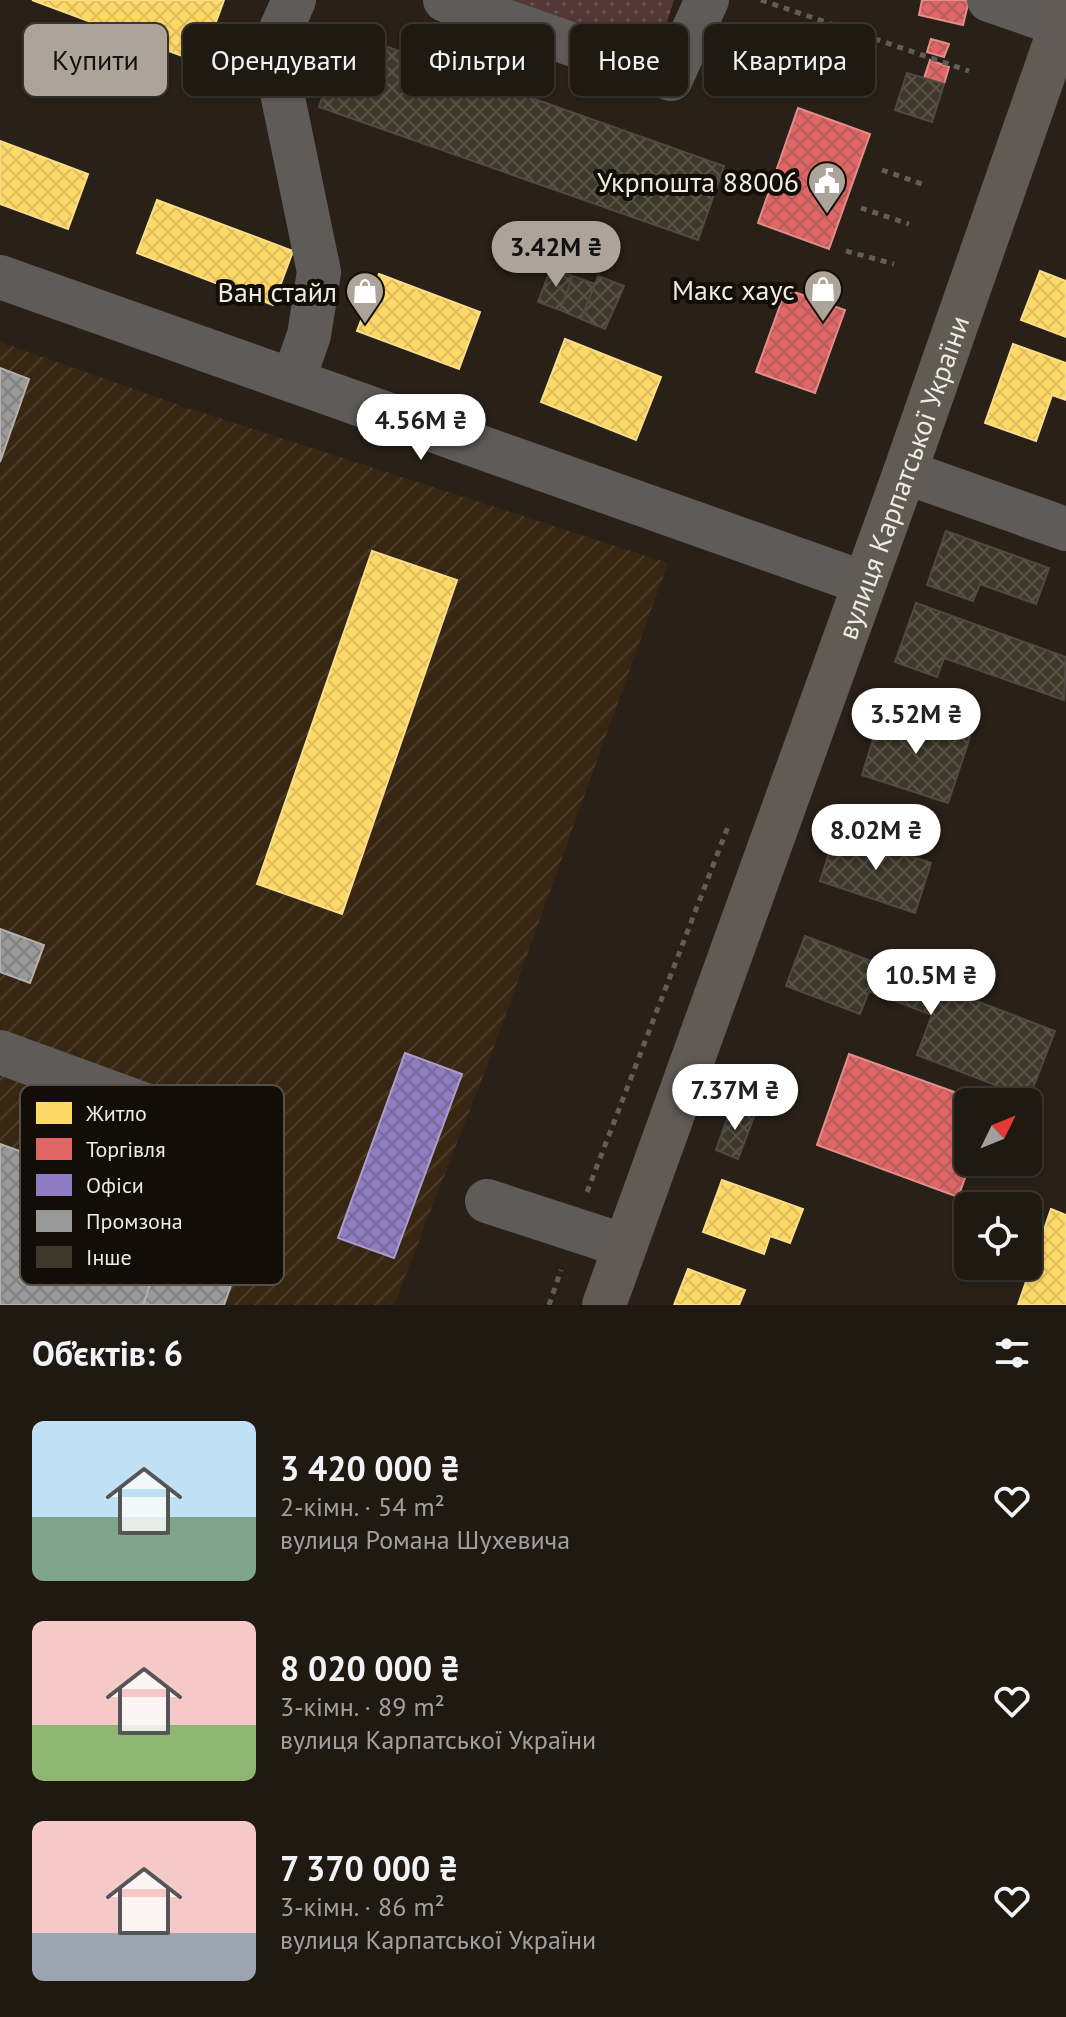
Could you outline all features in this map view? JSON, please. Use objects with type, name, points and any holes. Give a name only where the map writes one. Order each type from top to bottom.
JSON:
[{"type":"main road","name":"вулиця Карпатської України","points":[[604,1305],[905,472],[1063,18]]},
{"type":"street","points":[[293,381],[309,335],[319,272],[281,88],[281,29],[294,0]]},
{"type":"street","points":[[445,0],[671,79],[707,0]]},
{"type":"street","points":[[989,0],[1063,18]]},
{"type":"street","points":[[0,277],[864,583]]},
{"type":"street","points":[[905,472],[1066,529]]},
{"type":"street","points":[[0,1052],[90,1085]]},
{"type":"street","points":[[487,1201],[625,1246]]},
{"type":"path","points":[[761,0],[969,71]]},
{"type":"path","points":[[882,170],[925,185]]},
{"type":"path","points":[[861,208],[909,224]]},
{"type":"path","points":[[846,251],[894,264]]},
{"type":"path","points":[[596,1165],[729,823]]},
{"type":"shaded area","points":[[492,0],[674,0],[666,24],[570,24],[570,27]]},
{"type":"shaded area","points":[[0,342],[185,407],[668,563],[490,1058],[394,1305],[0,1305]]},
{"type":"building: Житло","points":[[32,0],[224,0],[215,24],[183,24],[183,56],[167,50],[167,24],[96,24]]},
{"type":"building: Житло","points":[[0,141],[88,174],[68,229],[0,204]]},
{"type":"building: Житло","points":[[157,200],[293,251],[273,305],[137,253]]},
{"type":"building: Житло","points":[[1040,271],[1066,281],[1066,337],[1021,320]]},
{"type":"building: Житло","points":[[379,274],[480,312],[459,369],[357,331]]},
{"type":"building: Житло","points":[[565,339],[661,377],[636,440],[541,402]]},
{"type":"building: Житло","points":[[1013,344],[1066,363],[1066,400],[1052,395],[1036,441],[985,423]]},
{"type":"building: Житло","points":[[372,551],[457,580],[342,914],[257,884]]},
{"type":"building: Житло","points":[[722,1180],[803,1209],[790,1243],[770,1236],[764,1254],[703,1232]]},
{"type":"building: Житло","points":[[1051,1209],[1066,1215],[1066,1305],[1018,1305],[1027,1280],[1042,1280],[1042,1235]]},
{"type":"building: Житло","points":[[688,1269],[745,1290],[739,1305],[674,1305]]},
{"type":"building: Торгівля","points":[[922,0],[969,0],[963,25],[919,15]]},
{"type":"building: Торгівля","points":[[931,39],[949,44],[944,57],[927,52]]},
{"type":"building: Торгівля","points":[[930,60],[949,67],[944,84],[924,78]]},
{"type":"building: Торгівля","points":[[798,108],[870,134],[829,249],[758,223]]},
{"type":"building: Торгівля","points":[[786,289],[845,310],[815,393],[756,372]]},
{"type":"building: Торгівля","points":[[849,1054],[954,1092],[954,1176],[966,1176],[960,1192],[954,1192],[954,1196],[817,1145]]},
{"type":"building: Офіси","points":[[405,1053],[462,1074],[394,1258],[338,1238]]},
{"type":"building: Промзона","points":[[0,368],[29,379],[0,462]]},
{"type":"building: Промзона","points":[[0,929],[44,945],[30,983],[0,972]]},
{"type":"building: Промзона","points":[[0,1144],[20,1151],[20,1285],[150,1285],[143,1305],[0,1305]]},
{"type":"building: Промзона","points":[[150,1285],[231,1285],[224,1305],[143,1305]]},
{"type":"building: Інше","points":[[385,46],[401,52],[401,96],[526,96],[724,166],[698,240],[319,107],[323,96],[385,96]]},
{"type":"building: Інше","points":[[907,73],[944,84],[932,122],[895,110]]},
{"type":"building: Інше","points":[[551,268],[573,276],[560,310],[538,302]]},
{"type":"building: Інше","points":[[573,276],[595,284],[581,319],[560,310]]},
{"type":"building: Інше","points":[[598,276],[624,286],[605,329],[581,319]]},
{"type":"building: Інше","points":[[946,531],[1049,568],[1036,604],[980,584],[973,601],[927,585]]},
{"type":"building: Інше","points":[[916,603],[1066,657],[1064,700],[944,658],[937,677],[895,662]]},
{"type":"building: Інше","points":[[883,708],[970,737],[948,803],[862,775]]},
{"type":"building: Інше","points":[[836,832],[931,863],[915,913],[820,881]]},
{"type":"building: Інше","points":[[805,936],[1055,1031],[1033,1088],[1003,1088],[917,1055],[932,1015],[869,991],[860,1014],[786,986]]},
{"type":"building: Інше","points":[[732,1105],[755,1114],[738,1159],[716,1150]]},
{"type":"place","name":"Укрпошта 88006","points":[[827,215]]},
{"type":"place","name":"Макс хаус","points":[[823,323]]},
{"type":"place","name":"Ван стайл","points":[[365,325]]}]
